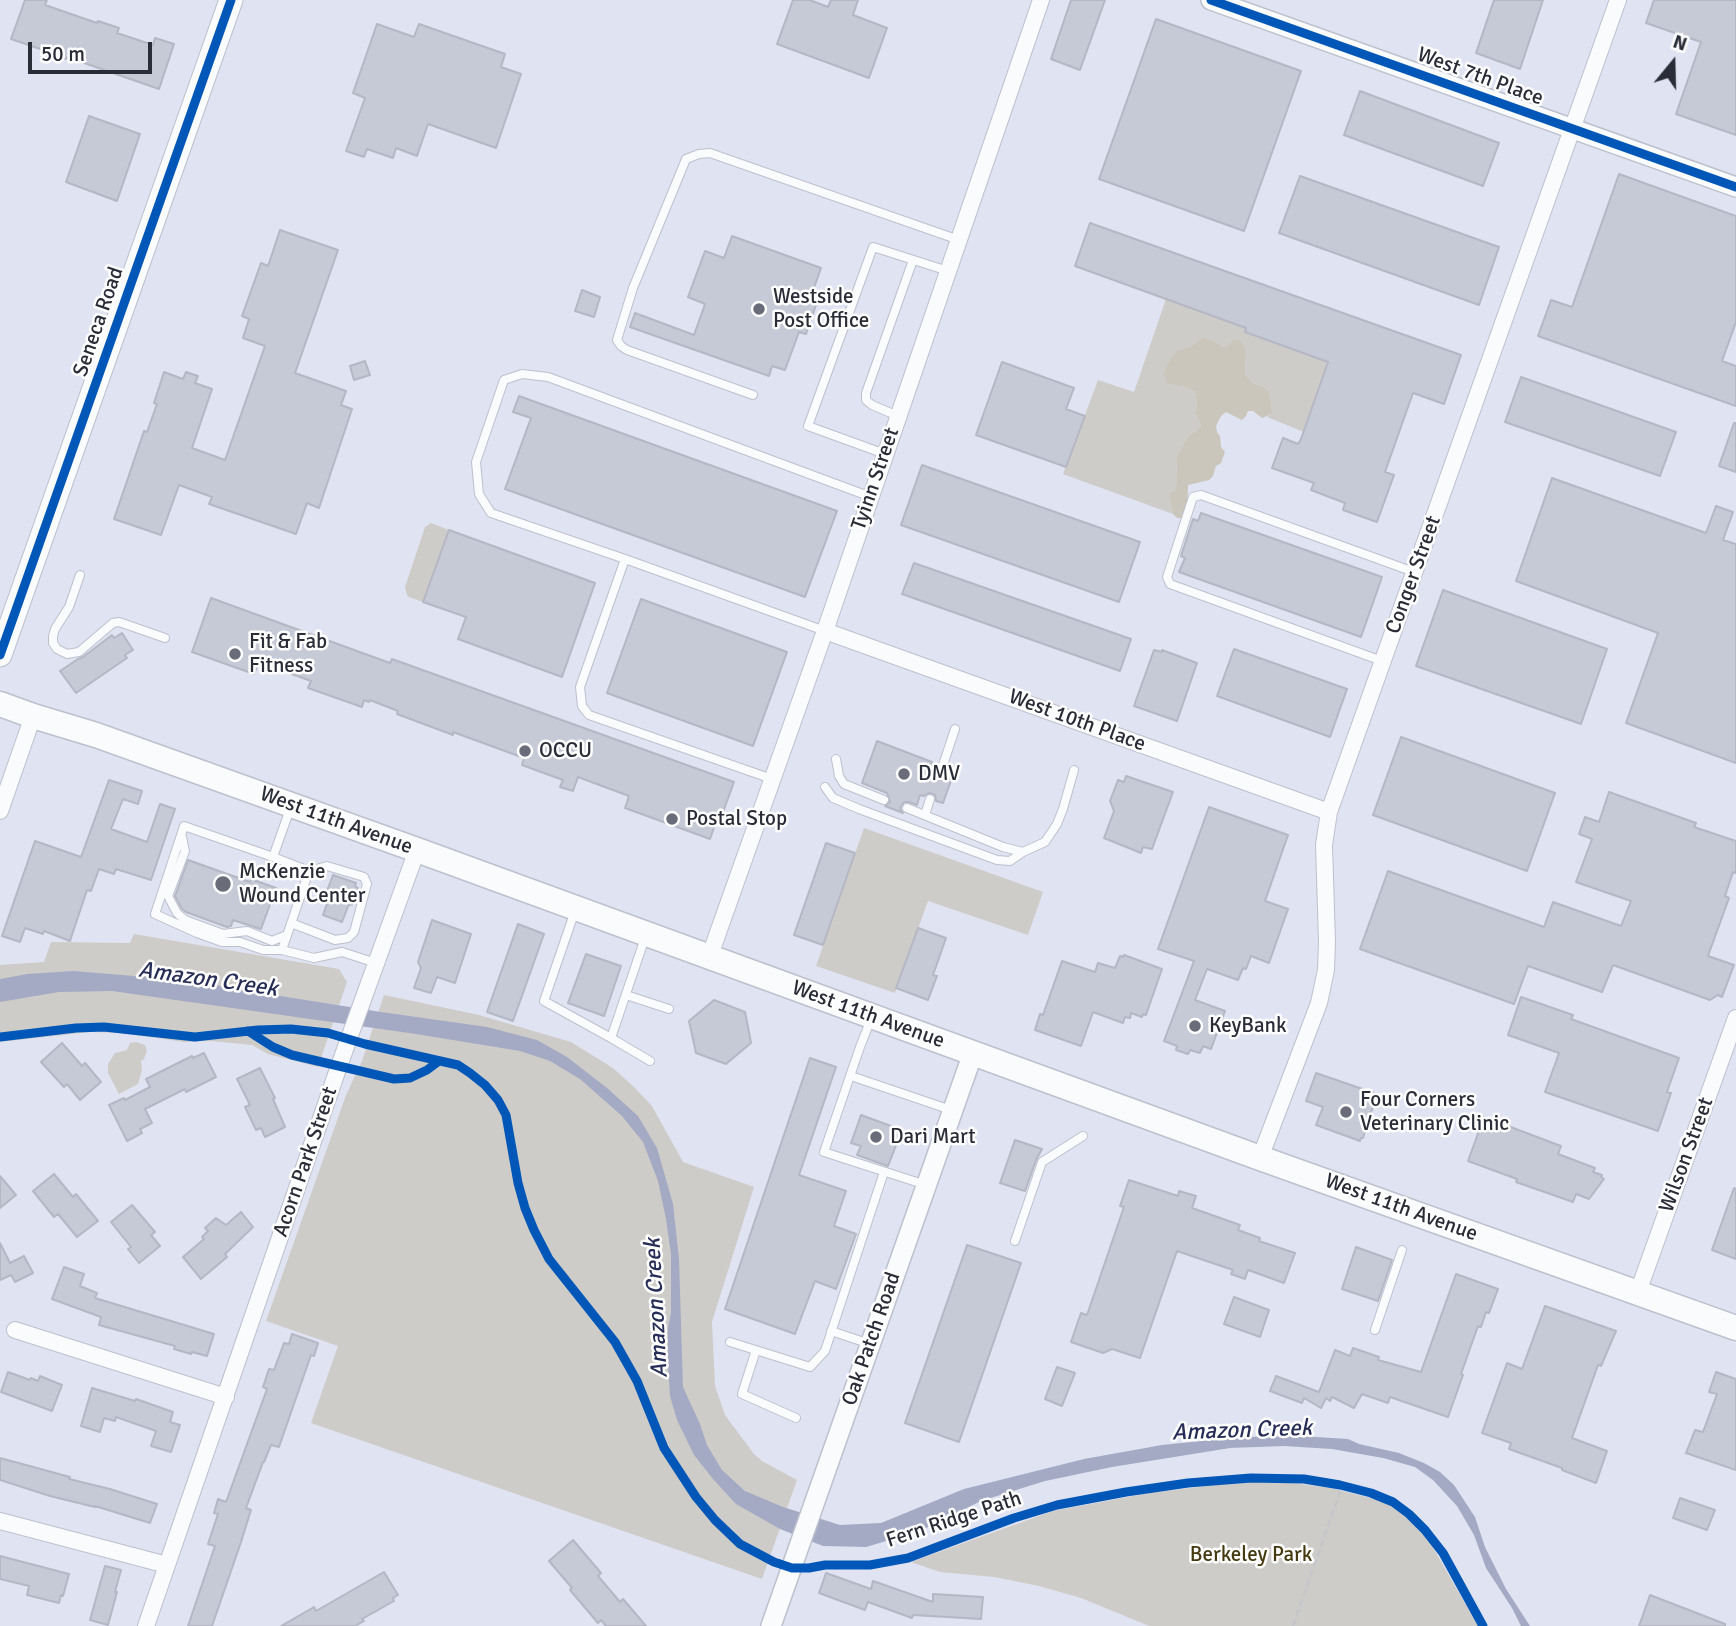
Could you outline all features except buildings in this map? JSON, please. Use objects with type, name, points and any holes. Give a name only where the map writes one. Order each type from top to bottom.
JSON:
[{"type":"main road","name":"Seneca Road","points":[[0,655],[231,0]]},
{"type":"main road","name":"West 11th Avenue","points":[[0,704],[96,735],[417,850],[1260,1158],[1736,1328]]},
{"type":"street","name":"Tyinn Street","points":[[709,958],[825,631],[1041,0]]},
{"type":"street","name":"West 7th Place","points":[[1211,0],[1736,187]]},
{"type":"street","name":"Conger Street","points":[[1260,1158],[1319,1003],[1326,970],[1324,845],[1329,812],[1618,0]]},
{"type":"street","name":"West 10th Place","points":[[825,631],[1329,812]]},
{"type":"street","points":[[0,811],[33,716]]},
{"type":"street","name":"Acorn Park Street","points":[[146,1626],[341,1060],[417,850]]},
{"type":"street","name":"Wilson Street","points":[[1638,1293],[1736,1018]]},
{"type":"street","name":"Oak Patch Road","points":[[771,1626],[973,1053]]},
{"type":"street","points":[[15,1330],[226,1397]]},
{"type":"street","points":[[0,1521],[167,1565]]},
{"type":"lane","points":[[753,395],[627,350],[617,340],[633,288],[686,159],[710,153],[959,240]]},
{"type":"lane","points":[[885,454],[808,426],[873,247],[948,271]]},
{"type":"lane","points":[[898,416],[872,405],[866,400],[866,393],[913,260]]},
{"type":"lane","points":[[825,631],[491,513],[479,494],[476,461],[504,380],[522,374],[548,377],[871,497]]},
{"type":"lane","points":[[1383,661],[1170,584],[1167,577],[1193,497],[1201,495],[1414,572]]},
{"type":"lane","points":[[625,559],[580,687],[582,706],[589,715],[772,779]]},
{"type":"lane","points":[[80,575],[69,607],[55,629],[53,643],[57,649],[67,654],[79,652],[113,623],[119,622],[166,638]]},
{"type":"lane","points":[[940,774],[956,729]]},
{"type":"lane","points":[[836,759],[839,776],[844,784],[884,800]]},
{"type":"lane","points":[[825,787],[833,798],[859,809],[997,860],[1010,861],[1045,842],[1063,810],[1074,771]]},
{"type":"lane","points":[[925,815],[930,799]]},
{"type":"lane","points":[[272,857],[291,805]]},
{"type":"lane","points":[[906,808],[1003,847],[1023,852]]},
{"type":"lane","points":[[183,830],[309,871],[327,866],[364,877],[367,884],[354,932],[348,938],[335,940],[291,923]]},
{"type":"lane","points":[[183,830],[185,851],[168,896],[177,913],[185,920],[223,934],[247,931],[272,941],[287,935]]},
{"type":"lane","points":[[183,830],[155,914],[222,942],[240,942],[263,950],[282,950],[313,958],[342,951],[376,963]]},
{"type":"lane","points":[[282,950],[309,871]]},
{"type":"lane","points":[[576,908],[544,1001],[650,1061]]},
{"type":"lane","points":[[611,1038],[646,934]]},
{"type":"lane","points":[[626,995],[669,1009]]},
{"type":"lane","points":[[872,1016],[824,1152],[926,1185]]},
{"type":"lane","points":[[851,1076],[952,1110]]},
{"type":"lane","points":[[1015,1241],[1042,1162],[1083,1136]]},
{"type":"lane","points":[[730,1342],[810,1367],[825,1351],[884,1172]]},
{"type":"lane","points":[[1375,1330],[1402,1250]]},
{"type":"lane","points":[[831,1331],[870,1345]]},
{"type":"lane","points":[[756,1350],[742,1394],[796,1418]]},
{"type":"path","points":[[1293,1626],[1344,1486]]},
{"type":"green space","points":[[1166,299],[1246,328],[1245,333],[1328,362],[1304,432],[1267,417],[1272,414],[1264,387],[1253,383],[1245,374],[1246,351],[1222,348],[1203,337],[1189,347],[1178,350],[1168,384],[1195,392],[1195,413],[1201,425],[1188,436],[1177,456],[1176,492],[1169,498],[1173,514],[1063,474],[1098,380],[1134,392]]},
{"type":"green space","points":[[431,523],[449,530],[423,602],[409,597],[405,587],[425,527]]},
{"type":"green space","points":[[864,828],[1043,892],[1028,935],[928,901],[895,993],[816,966]]},
{"type":"green space","points":[[134,934],[339,969],[347,982],[318,1067],[268,1054],[252,1045],[211,1041],[184,1042],[122,1033],[90,1032],[0,1042],[0,965],[44,962],[51,942],[130,943]]},
{"type":"green space","points":[[384,995],[479,1015],[571,1042],[613,1068],[652,1106],[683,1162],[754,1187],[712,1322],[715,1386],[725,1415],[754,1454],[797,1480],[762,1579],[311,1423],[338,1346],[266,1321]]},
{"type":"green space","points":[[130,1043],[145,1045],[147,1051],[141,1061],[142,1070],[138,1084],[119,1094],[108,1073],[108,1064],[115,1053],[127,1050]]},
{"type":"green space","name":"Berkeley Park","points":[[1249,1481],[1330,1488],[1383,1501],[1400,1511],[1428,1539],[1478,1626],[1149,1626],[1081,1598],[1039,1586],[994,1577],[940,1572],[911,1562],[1053,1511],[1149,1493]]},
{"type":"shaded area","points":[[1203,337],[1222,347],[1228,347],[1234,339],[1244,345],[1245,374],[1253,383],[1268,391],[1272,414],[1262,418],[1253,411],[1248,411],[1242,420],[1226,412],[1221,416],[1216,426],[1221,447],[1225,452],[1221,463],[1216,466],[1209,480],[1188,485],[1187,514],[1177,518],[1173,514],[1169,498],[1170,493],[1176,491],[1177,456],[1188,436],[1201,425],[1195,413],[1195,392],[1168,384],[1164,374],[1178,350],[1189,347]]},
{"type":"water","points":[[73,971],[196,981],[487,1027],[537,1040],[567,1057],[638,1116],[657,1148],[673,1204],[679,1259],[683,1387],[707,1445],[722,1470],[745,1491],[783,1507],[840,1525],[881,1523],[964,1489],[1084,1459],[1162,1445],[1241,1437],[1300,1436],[1348,1439],[1424,1463],[1440,1472],[1454,1485],[1475,1517],[1485,1547],[1506,1589],[1530,1626],[1521,1626],[1486,1568],[1474,1535],[1457,1506],[1433,1480],[1415,1467],[1332,1449],[1284,1446],[1230,1448],[1045,1481],[981,1501],[920,1531],[866,1547],[823,1546],[780,1529],[736,1504],[694,1455],[677,1420],[670,1396],[668,1366],[671,1254],[658,1181],[643,1142],[622,1116],[580,1079],[550,1061],[520,1051],[112,991],[59,992],[0,1002],[0,979]]},
{"type":"cycle path","points":[[0,655],[231,0]]},
{"type":"cycle path","points":[[1211,0],[1736,187]]},
{"type":"cycle path","name":"Fern Ridge Path","points":[[0,1037],[104,1027],[195,1037],[291,1029],[328,1033],[458,1065],[470,1073],[498,1100],[506,1115],[525,1208],[549,1259],[615,1342],[637,1381],[664,1448],[696,1497],[715,1520],[740,1544],[774,1562],[792,1568],[870,1565],[908,1558],[1014,1518],[1057,1505],[1188,1483],[1251,1478],[1304,1479],[1371,1493],[1393,1502],[1409,1514],[1443,1553],[1483,1626]]},
{"type":"cycle path","points":[[248,1031],[292,1055],[394,1079],[410,1078],[439,1061]]},
{"type":"place","name":"Westside Post Office","points":[[759,309]]},
{"type":"place","name":"Fit & Fab Fitness","points":[[235,654]]},
{"type":"place","name":"OCCU","points":[[525,751]]},
{"type":"place","name":"DMV","points":[[904,774]]},
{"type":"place","name":"Postal Stop","points":[[672,819]]},
{"type":"place","name":"McKenzie Wound Center","points":[[223,884]]},
{"type":"place","name":"KeyBank","points":[[1195,1026]]},
{"type":"place","name":"Four Corners Veterinary Clinic","points":[[1346,1112]]},
{"type":"place","name":"Dari Mart","points":[[876,1137]]},
{"type":"water label","name":"Amazon Creek","points":[[208,980]]},
{"type":"water label","name":"Amazon Creek","points":[[657,1308]]},
{"type":"water label","name":"Amazon Creek","points":[[1242,1431]]}]
